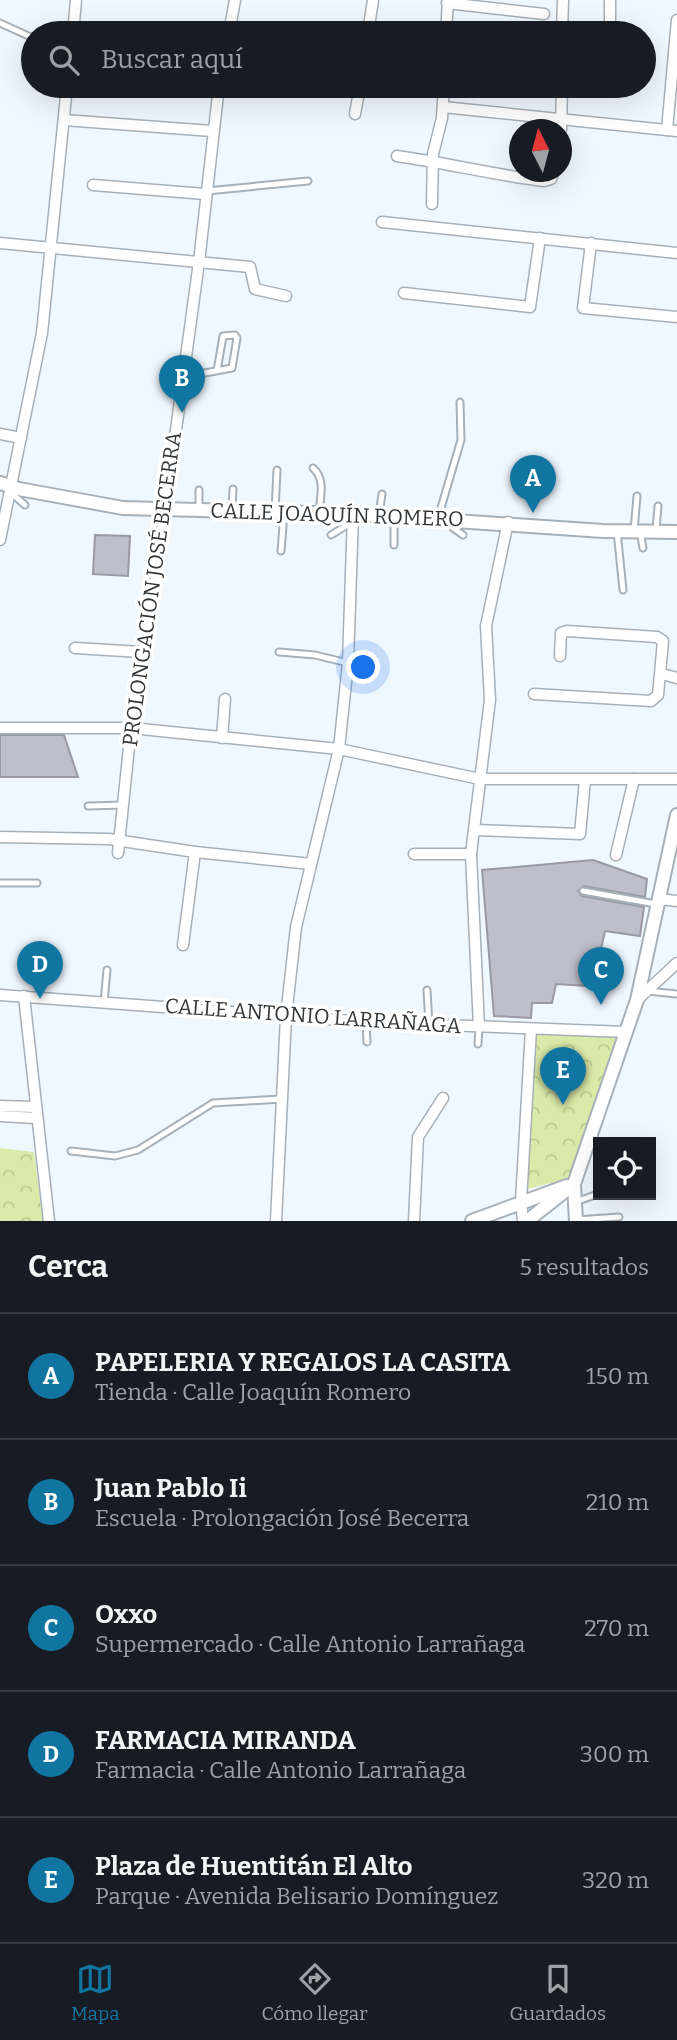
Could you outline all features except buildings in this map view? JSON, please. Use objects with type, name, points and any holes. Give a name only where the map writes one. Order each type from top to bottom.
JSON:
[{"type":"street","points":[[74,21],[76,0]]},
{"type":"street","points":[[231,21],[235,0]]},
{"type":"street","points":[[370,21],[373,0]]},
{"type":"street","points":[[562,21],[563,0]]},
{"type":"street","points":[[610,0],[610,21]]},
{"type":"street","points":[[447,21],[448,2],[544,14]]},
{"type":"street","points":[[572,126],[672,131],[677,20]]},
{"type":"street","points":[[0,540],[7,488],[21,438],[42,333],[66,98]]},
{"type":"street","name":"PROLONGACIÓN JOSÉ BECERRA","points":[[119,848],[141,652],[199,262],[217,98]]},
{"type":"street","points":[[355,114],[358,98]]},
{"type":"street","points":[[432,204],[433,161],[443,98]]},
{"type":"street","points":[[561,119],[562,98]]},
{"type":"street","points":[[443,107],[522,119]]},
{"type":"street","points":[[64,120],[212,131]]},
{"type":"street","points":[[397,156],[433,161],[482,174],[509,174]]},
{"type":"street","points":[[93,185],[206,192]]},
{"type":"street","points":[[382,222],[677,253]]},
{"type":"street","points":[[404,293],[530,307],[540,238]]},
{"type":"street","points":[[0,243],[250,267],[255,289],[286,296]]},
{"type":"street","points":[[591,243],[583,308],[677,317]]},
{"type":"street","points":[[0,435],[21,438]]},
{"type":"street","name":"CALLE JOAQUÍN ROMERO","points":[[7,488],[123,508],[318,513],[354,517],[394,516],[617,531],[677,532]]},
{"type":"street","points":[[276,1221],[286,1017],[296,927],[339,749],[348,663],[354,517]]},
{"type":"street","points":[[479,1027],[471,854],[490,700],[486,626],[508,522]]},
{"type":"street","points":[[534,694],[650,701],[658,695],[665,649],[663,641],[657,637],[567,631],[561,633],[560,656]]},
{"type":"street","points":[[75,648],[141,652]]},
{"type":"street","points":[[662,674],[677,678]]},
{"type":"street","points":[[222,738],[225,699]]},
{"type":"street","points":[[0,728],[131,728],[339,749],[480,779],[677,779]]},
{"type":"street","points":[[617,855],[634,779]]},
{"type":"street","points":[[475,830],[580,834],[585,780]]},
{"type":"street","points":[[576,1221],[574,1184],[637,1000],[677,815]]},
{"type":"street","points":[[0,837],[109,839],[119,848],[195,852],[312,864]]},
{"type":"street","points":[[183,945],[195,852]]},
{"type":"street","points":[[414,854],[471,854]]},
{"type":"street","points":[[658,901],[677,901]]},
{"type":"street","points":[[637,1000],[677,962]]},
{"type":"street","name":"CALLE ANTONIO LARRAÑAGA","points":[[0,995],[366,1022],[627,1032]]},
{"type":"street","points":[[24,996],[49,1221]]},
{"type":"street","points":[[531,1029],[520,1201],[525,1221],[574,1184]]},
{"type":"street","points":[[414,1221],[418,1137],[443,1098]]},
{"type":"street","points":[[0,1106],[36,1112]]},
{"type":"street","points":[[0,1116],[36,1112]]},
{"type":"street","points":[[472,1221],[520,1201],[574,1184]]},
{"type":"lane","points":[[0,23],[21,33]]},
{"type":"lane","points":[[206,192],[309,181]]},
{"type":"lane","points":[[182,377],[217,371],[234,366],[237,338],[234,335],[223,336],[217,371]]},
{"type":"lane","points":[[460,402],[461,440],[445,519],[463,535]]},
{"type":"lane","points":[[313,468],[319,473],[321,482],[318,513]]},
{"type":"lane","points":[[277,470],[281,551]]},
{"type":"lane","points":[[7,488],[25,505]]},
{"type":"lane","points":[[232,511],[233,489]]},
{"type":"lane","points":[[199,490],[199,510]]},
{"type":"lane","points":[[379,516],[382,494]]},
{"type":"lane","points":[[637,496],[637,531],[643,548]]},
{"type":"lane","points":[[656,532],[658,506]]},
{"type":"lane","points":[[394,516],[394,545]]},
{"type":"lane","points":[[331,535],[354,517]]},
{"type":"lane","points":[[617,531],[623,590]]},
{"type":"lane","points":[[279,652],[315,654],[348,663]]},
{"type":"lane","points":[[88,806],[123,806]]},
{"type":"lane","points":[[0,883],[37,883]]},
{"type":"lane","points":[[583,891],[658,901]]},
{"type":"lane","points":[[104,1002],[107,970]]},
{"type":"lane","points":[[426,990],[429,1025]]},
{"type":"lane","points":[[647,990],[677,994]]},
{"type":"lane","points":[[366,1022],[367,1042]]},
{"type":"lane","points":[[478,1044],[479,1027]]},
{"type":"lane","points":[[71,1151],[115,1156],[138,1150],[213,1103],[282,1099]]},
{"type":"lane","points":[[575,1202],[593,1196]]},
{"type":"lane","points":[[576,1221],[620,1217]]},
{"type":"green space","points":[[536,1033],[617,1034],[574,1177],[524,1190]]},
{"type":"green space","points":[[0,1148],[34,1152],[43,1221],[0,1221]]},
{"type":"place","name":"Juan Pablo Ii","points":[[182,413]]},
{"type":"place","name":"PAPELERIA Y REGALOS LA CASITA","points":[[533,513]]},
{"type":"place","name":"FARMACIA MIRANDA","points":[[40,999]]},
{"type":"place","name":"Oxxo","points":[[601,1005]]},
{"type":"place","name":"Plaza de Huentitán El Alto","points":[[563,1105]]}]
